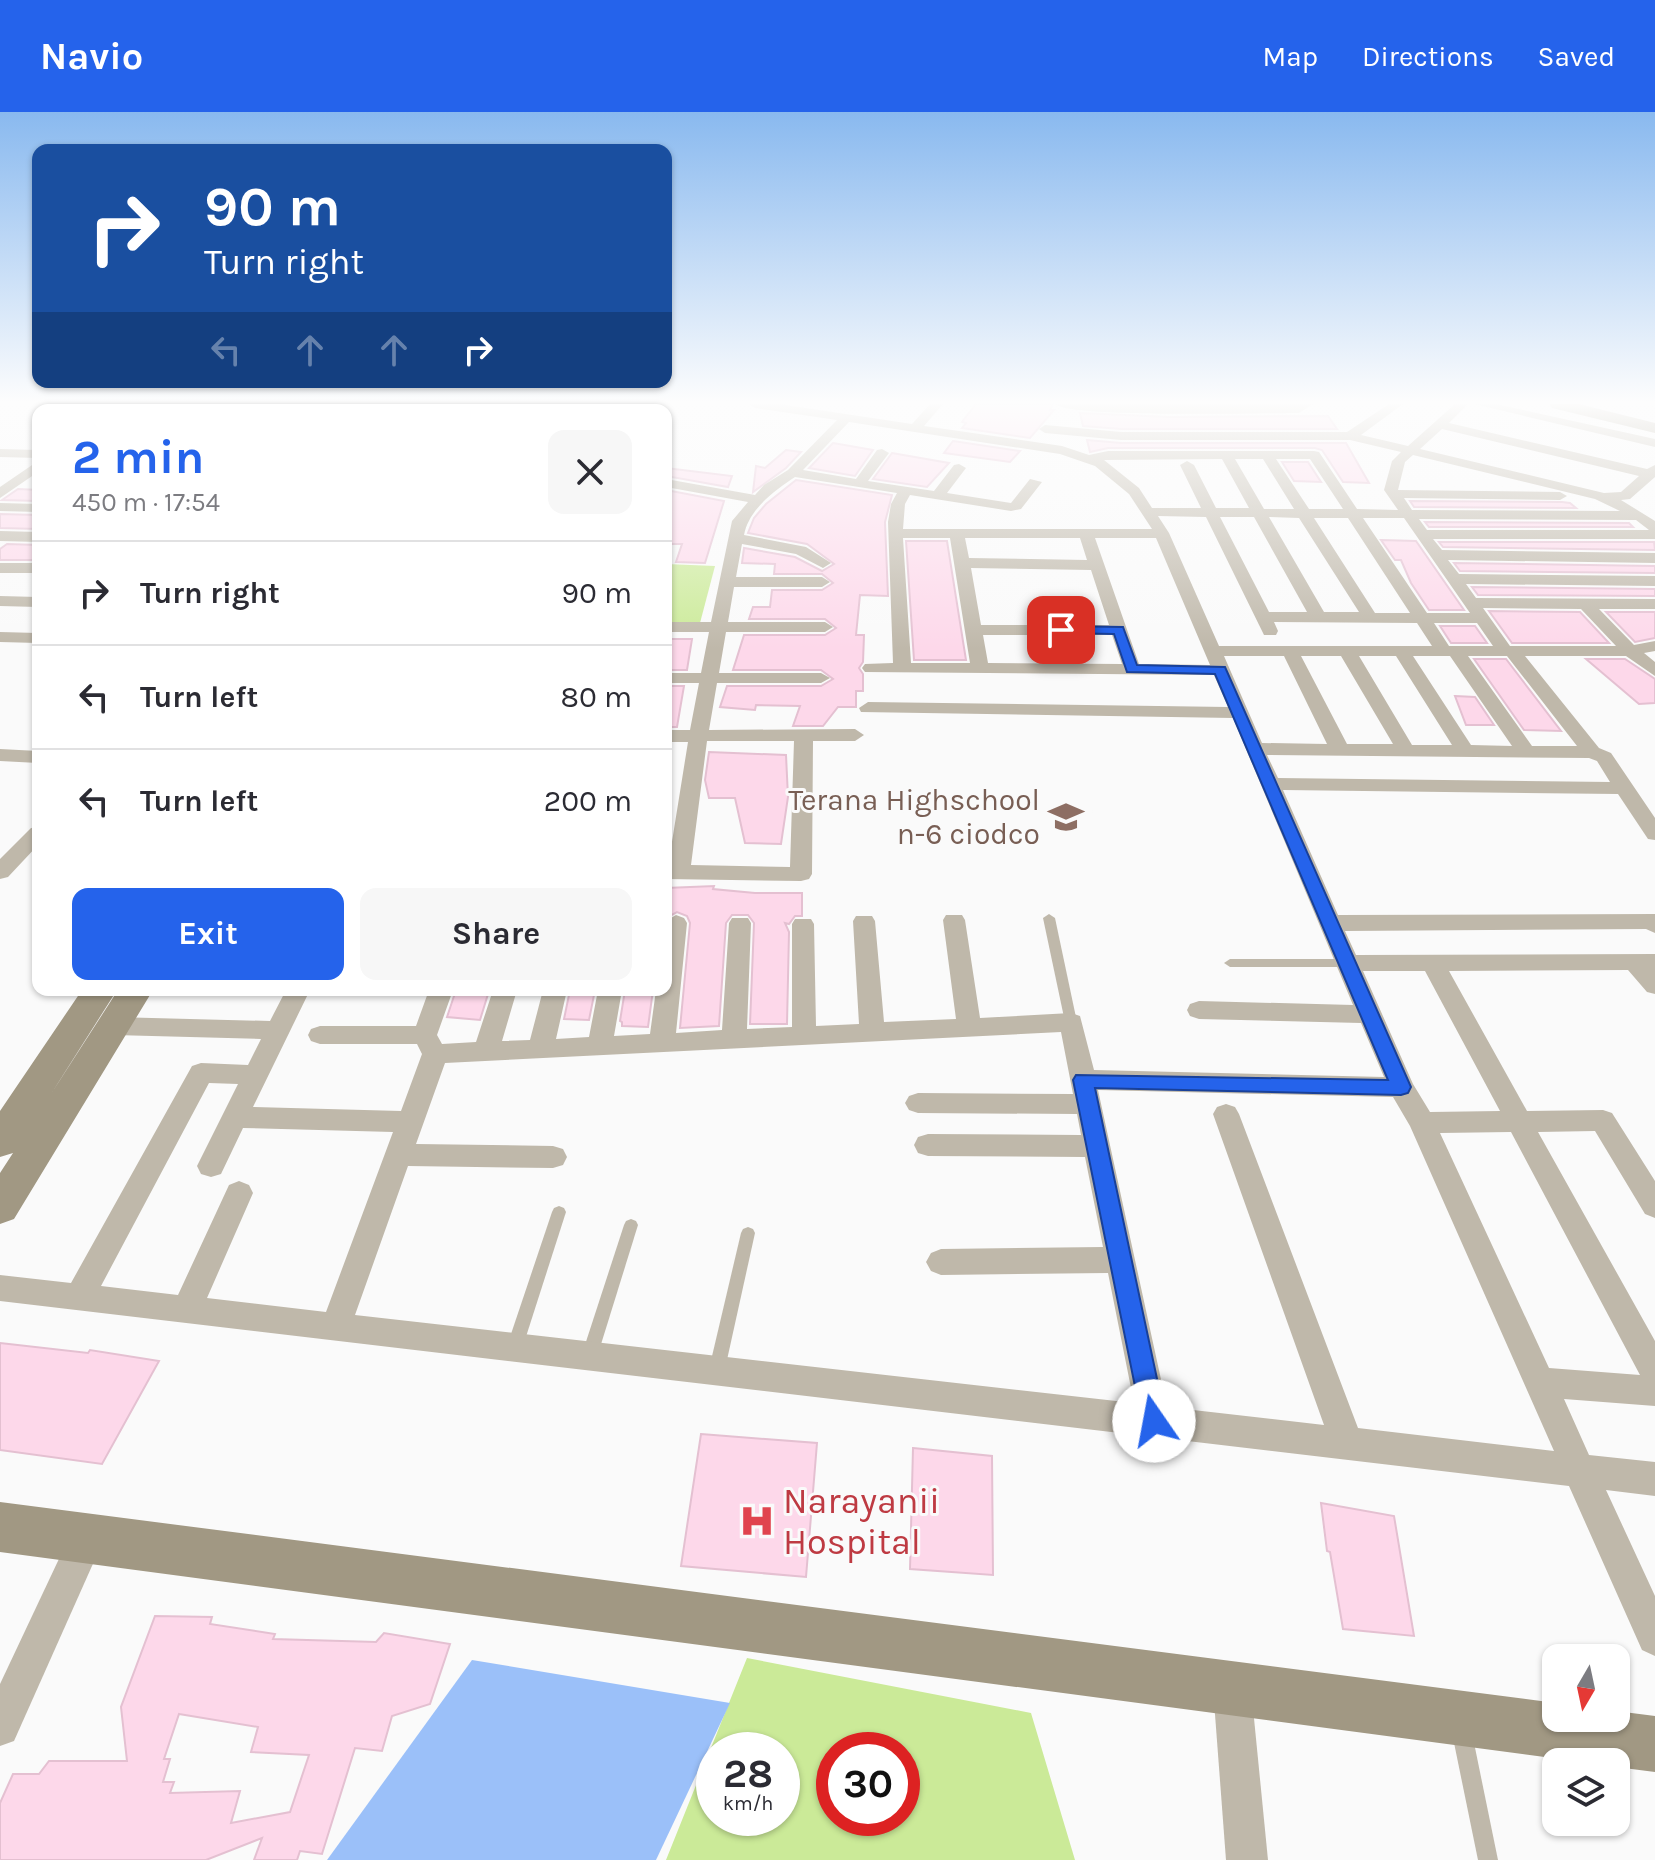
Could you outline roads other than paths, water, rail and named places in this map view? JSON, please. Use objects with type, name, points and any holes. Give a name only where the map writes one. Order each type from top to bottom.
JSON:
[{"type":"street","points":[[672,497],[685,486],[758,500]]},
{"type":"street","points":[[773,486],[739,521],[673,872],[801,874],[804,735]]},
{"type":"street","points":[[861,486],[1016,506],[1032,486]]},
{"type":"street","points":[[938,495],[945,486]]},
{"type":"street","points":[[1127,486],[1162,533],[1401,1087],[1422,1123],[1655,1637]]},
{"type":"street","points":[[1197,486],[1263,617],[1340,750]]},
{"type":"street","points":[[1243,486],[1318,617]]},
{"type":"street","points":[[1287,486],[1370,617]]},
{"type":"street","points":[[1333,486],[1421,617],[1526,751]]},
{"type":"street","points":[[1392,486],[1391,490],[1481,618],[1592,752]]},
{"type":"street","points":[[1557,486],[1604,497],[1640,516],[1655,528]]},
{"type":"street","points":[[1629,486],[1635,487]]},
{"type":"street","points":[[1394,494],[1604,497],[1625,496],[1635,487]]},
{"type":"street","points":[[902,667],[896,534],[898,504],[904,493]]},
{"type":"street","points":[[0,507],[32,508]]},
{"type":"street","points":[[1148,512],[1640,516]]},
{"type":"street","points":[[1086,533],[1132,669]]},
{"type":"street","points":[[896,534],[1162,533]]},
{"type":"street","points":[[957,534],[980,668]]},
{"type":"street","points":[[1422,534],[1655,535]]},
{"type":"street","points":[[0,536],[32,537]]},
{"type":"street","points":[[735,538],[801,550],[823,563]]},
{"type":"street","points":[[1437,555],[1655,558]]},
{"type":"street","points":[[964,563],[1096,565]]},
{"type":"street","points":[[0,568],[32,568]]},
{"type":"street","points":[[1454,579],[1655,581]]},
{"type":"street","points":[[726,582],[822,582]]},
{"type":"street","points":[[0,601],[32,602]]},
{"type":"street","points":[[1471,603],[1655,604]]},
{"type":"street","points":[[1586,604],[1630,651],[1655,671]]},
{"type":"street","points":[[1263,617],[1481,618]]},
{"type":"street","points":[[672,627],[825,627]]},
{"type":"street","points":[[974,630],[1119,630]]},
{"type":"street","points":[[0,637],[32,638]]},
{"type":"street","points":[[871,668],[1132,669],[1285,651],[1630,651],[1655,646]]},
{"type":"street","points":[[1347,651],[1406,750]]},
{"type":"street","points":[[1401,651],[1465,751]]},
{"type":"street","points":[[672,678],[821,678]]},
{"type":"street","points":[[868,708],[1239,713]]},
{"type":"street","points":[[672,736],[855,735]]},
{"type":"street","points":[[1254,749],[1592,752],[1604,757],[1655,834]]},
{"type":"street","points":[[0,755],[32,757]]},
{"type":"street","points":[[1269,784],[1625,788]]},
{"type":"street","points":[[0,872],[32,839]]},
{"type":"street","points":[[954,920],[969,1027]]},
{"type":"street","points":[[864,921],[872,1032]]},
{"type":"street","points":[[1331,923],[1652,921],[1655,925]]},
{"type":"street","points":[[672,957],[676,923]]},
{"type":"street","points":[[734,1039],[740,923]]},
{"type":"street","points":[[803,924],[804,1035]]},
{"type":"street","points":[[1432,962],[1655,1372]]},
{"type":"street","points":[[1349,963],[1644,962],[1655,986]]},
{"type":"street","points":[[0,1142],[96,996]]},
{"type":"street","points":[[0,1207],[132,996]]},
{"type":"street","points":[[211,1166],[295,996]]},
{"type":"street","points":[[335,1329],[410,1122],[440,996]]},
{"type":"street","points":[[486,1051],[503,996]]},
{"type":"street","points":[[541,1048],[554,996]]},
{"type":"street","points":[[600,1045],[609,996]]},
{"type":"street","points":[[662,1042],[667,996]]},
{"type":"street","points":[[1199,1010],[1371,1014]]},
{"type":"street","points":[[320,1035],[486,1051],[1071,1022],[1154,1421]]},
{"type":"street","points":[[114,1026],[278,1030]]},
{"type":"street","points":[[79,1298],[201,1073],[256,1075]]},
{"type":"street","points":[[918,1103],[1086,1092],[1401,1087]]},
{"type":"street","points":[[1226,1114],[1347,1443]]},
{"type":"street","points":[[235,1117],[410,1122]]},
{"type":"street","points":[[1422,1123],[1603,1120],[1655,1206]]},
{"type":"street","points":[[928,1145],[1097,1146]]},
{"type":"street","points":[[398,1155],[553,1157]]},
{"type":"street","points":[[186,1311],[239,1193]]},
{"type":"street","points":[[941,1262],[1120,1260]]},
{"type":"street","points":[[0,1288],[1655,1479]]},
{"type":"street","points":[[1540,1382],[1655,1391]]},
{"type":"street","points":[[0,1527],[1655,1744]]},
{"type":"street","points":[[0,1727],[86,1539]]},
{"type":"street","points":[[1232,1688],[1247,1860]]},
{"type":"lane","points":[[1049,918],[1071,1022]]},
{"type":"lane","points":[[1230,963],[1349,963]]},
{"type":"lane","points":[[514,1349],[559,1212]]},
{"type":"lane","points":[[589,1357],[631,1225]]},
{"type":"lane","points":[[716,1372],[748,1233]]},
{"type":"lane","points":[[1459,1718],[1488,1860]]},
{"type":"water","points":[[472,1660],[730,1703],[716,1732],[696,1732],[696,1775],[656,1860],[327,1860]]},
{"type":"place","name":"Terana Highschool n-6 ciodco","points":[[1066,817]]},
{"type":"place","name":"Narayanii Hospital","points":[[757,1521]]}]
